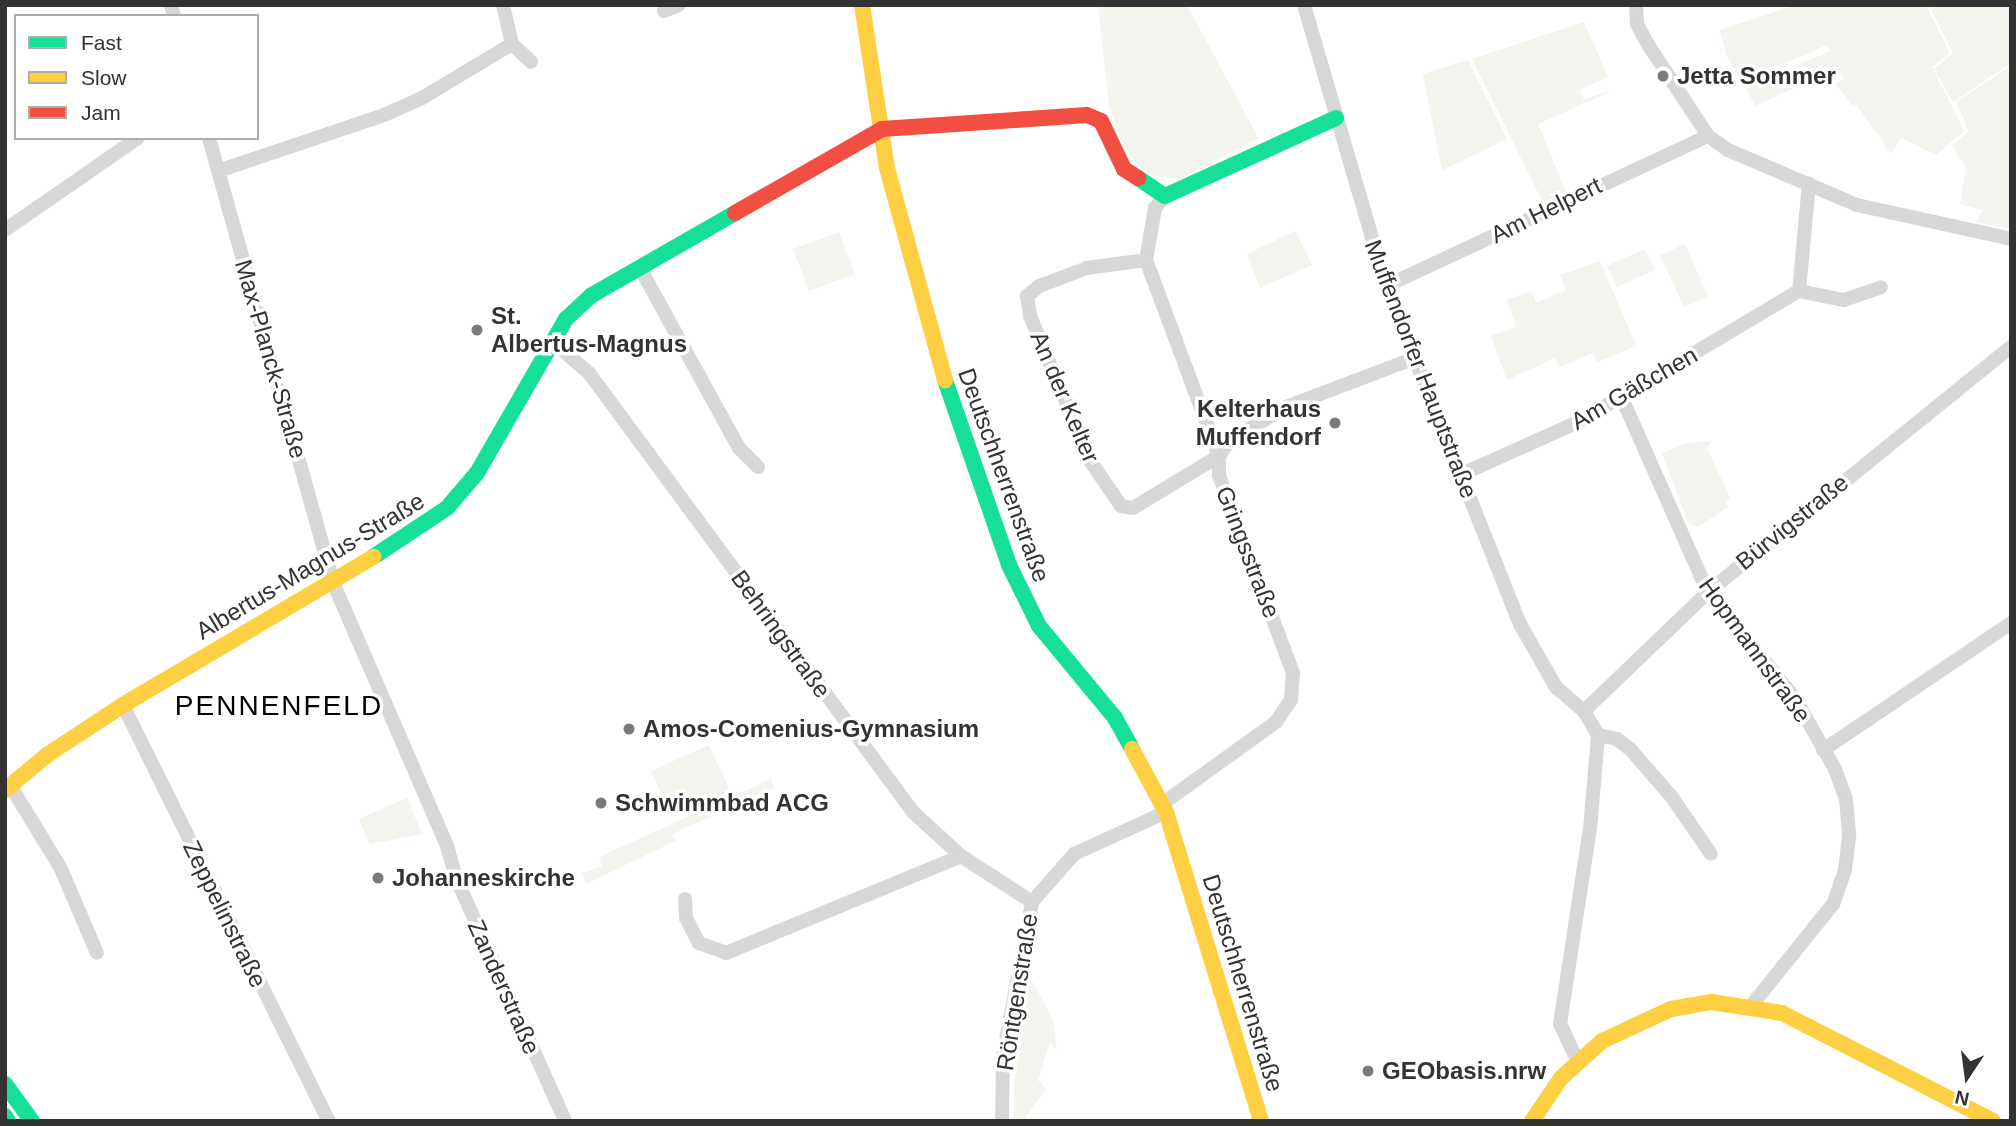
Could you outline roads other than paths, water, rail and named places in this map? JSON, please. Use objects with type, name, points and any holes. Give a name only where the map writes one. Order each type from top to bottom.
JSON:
[{"type":"street","points":[[503,5],[512,44],[531,62]]},
{"type":"street","points":[[664,11],[679,5]]},
{"type":"street","name":"Deutschherrenstraße","points":[[862,5],[887,168],[936,355],[1009,565],[1040,626],[1115,718],[1164,808],[1261,1121]]},
{"type":"street","name":"Muffendorfer Hauptstraße","points":[[1304,5],[1386,286],[1520,624],[1556,687],[1584,711],[1598,735]]},
{"type":"street","points":[[1636,5],[1637,24],[1647,43],[1708,136],[1728,150],[1857,205],[2011,239]]},
{"type":"street","points":[[218,171],[384,116],[512,44]]},
{"type":"street","points":[[882,129],[1087,115],[1101,121],[1124,169],[1165,196]]},
{"type":"street","points":[[1219,456],[1146,260],[1155,208],[1165,196],[1336,118]]},
{"type":"street","name":"Albertus-Magnus-Straße","points":[[8,788],[123,705],[421,529],[463,492],[553,342],[578,306],[882,129]]},
{"type":"street","name":"Am Helpert","points":[[1386,286],[1708,136]]},
{"type":"street","points":[[5,230],[135,140]]},
{"type":"street","name":"Max-Planck-Straße","points":[[210,140],[332,580]]},
{"type":"street","points":[[1809,183],[1799,291],[1844,300],[1881,287]]},
{"type":"street","name":"An der Kelter","points":[[1146,260],[1087,268],[1039,286],[1027,296],[1030,316],[1091,462],[1121,506],[1133,508],[1219,456]]},
{"type":"street","points":[[640,268],[739,448],[758,467]]},
{"type":"street","name":"Am Gäßchen","points":[[1462,474],[1578,422],[1799,291]]},
{"type":"street","name":"Behringstraße","points":[[553,342],[589,373],[913,812],[961,856],[1032,902]]},
{"type":"street","name":"Bürvigstraße","points":[[1584,711],[1708,592],[2011,346]]},
{"type":"street","name":"Gringsstraße","points":[[1164,808],[1276,722],[1291,700],[1293,673],[1219,475],[1219,456],[1230,440],[1286,407],[1415,358]]},
{"type":"street","name":"Hopmannstraße","points":[[1621,396],[1708,592],[1794,697],[1846,799],[1849,837],[1845,870],[1826,913],[1751,1006]]},
{"type":"street","name":"Zanderstraße","points":[[332,580],[447,846],[456,878],[565,1121]]},
{"type":"street","points":[[1823,750],[2011,623]]},
{"type":"street","name":"Zeppelinstraße","points":[[123,705],[329,1121]]},
{"type":"street","points":[[1577,1060],[1560,1024],[1590,830],[1598,735],[1617,739],[1630,750],[1671,796],[1711,854]]},
{"type":"street","points":[[8,788],[61,869],[97,953]]},
{"type":"street","name":"Röntgenstraße","points":[[1002,1121],[1003,1056],[1032,902],[1074,854],[1164,808]]},
{"type":"street","points":[[685,899],[686,918],[695,938],[710,950],[726,953],[961,856]]},
{"type":"street","points":[[1532,1121],[1577,1060],[1634,1023],[1676,1007],[1711,1002],[1751,1006],[1782,1013],[1825,1032],[1993,1121]]},
{"type":"street","points":[[5,1084],[32,1121]]},
{"type":"place","name":"Jetta Sommer","points":[[1663,76]]},
{"type":"place","name":"St. Albertus-Magnus","points":[[477,330]]},
{"type":"place","name":"Kelterhaus Muffendorf","points":[[1335,423]]},
{"type":"place","name":"Amos-Comenius-Gymnasium","points":[[629,729]]},
{"type":"place","name":"Schwimmbad ACG","points":[[601,803]]},
{"type":"place","name":"Johanneskirche","points":[[378,878]]},
{"type":"place","name":"GEObasis.nrw","points":[[1368,1071]]},
{"type":"district","name":"PENNENFELD","points":[[279,706]]}]
